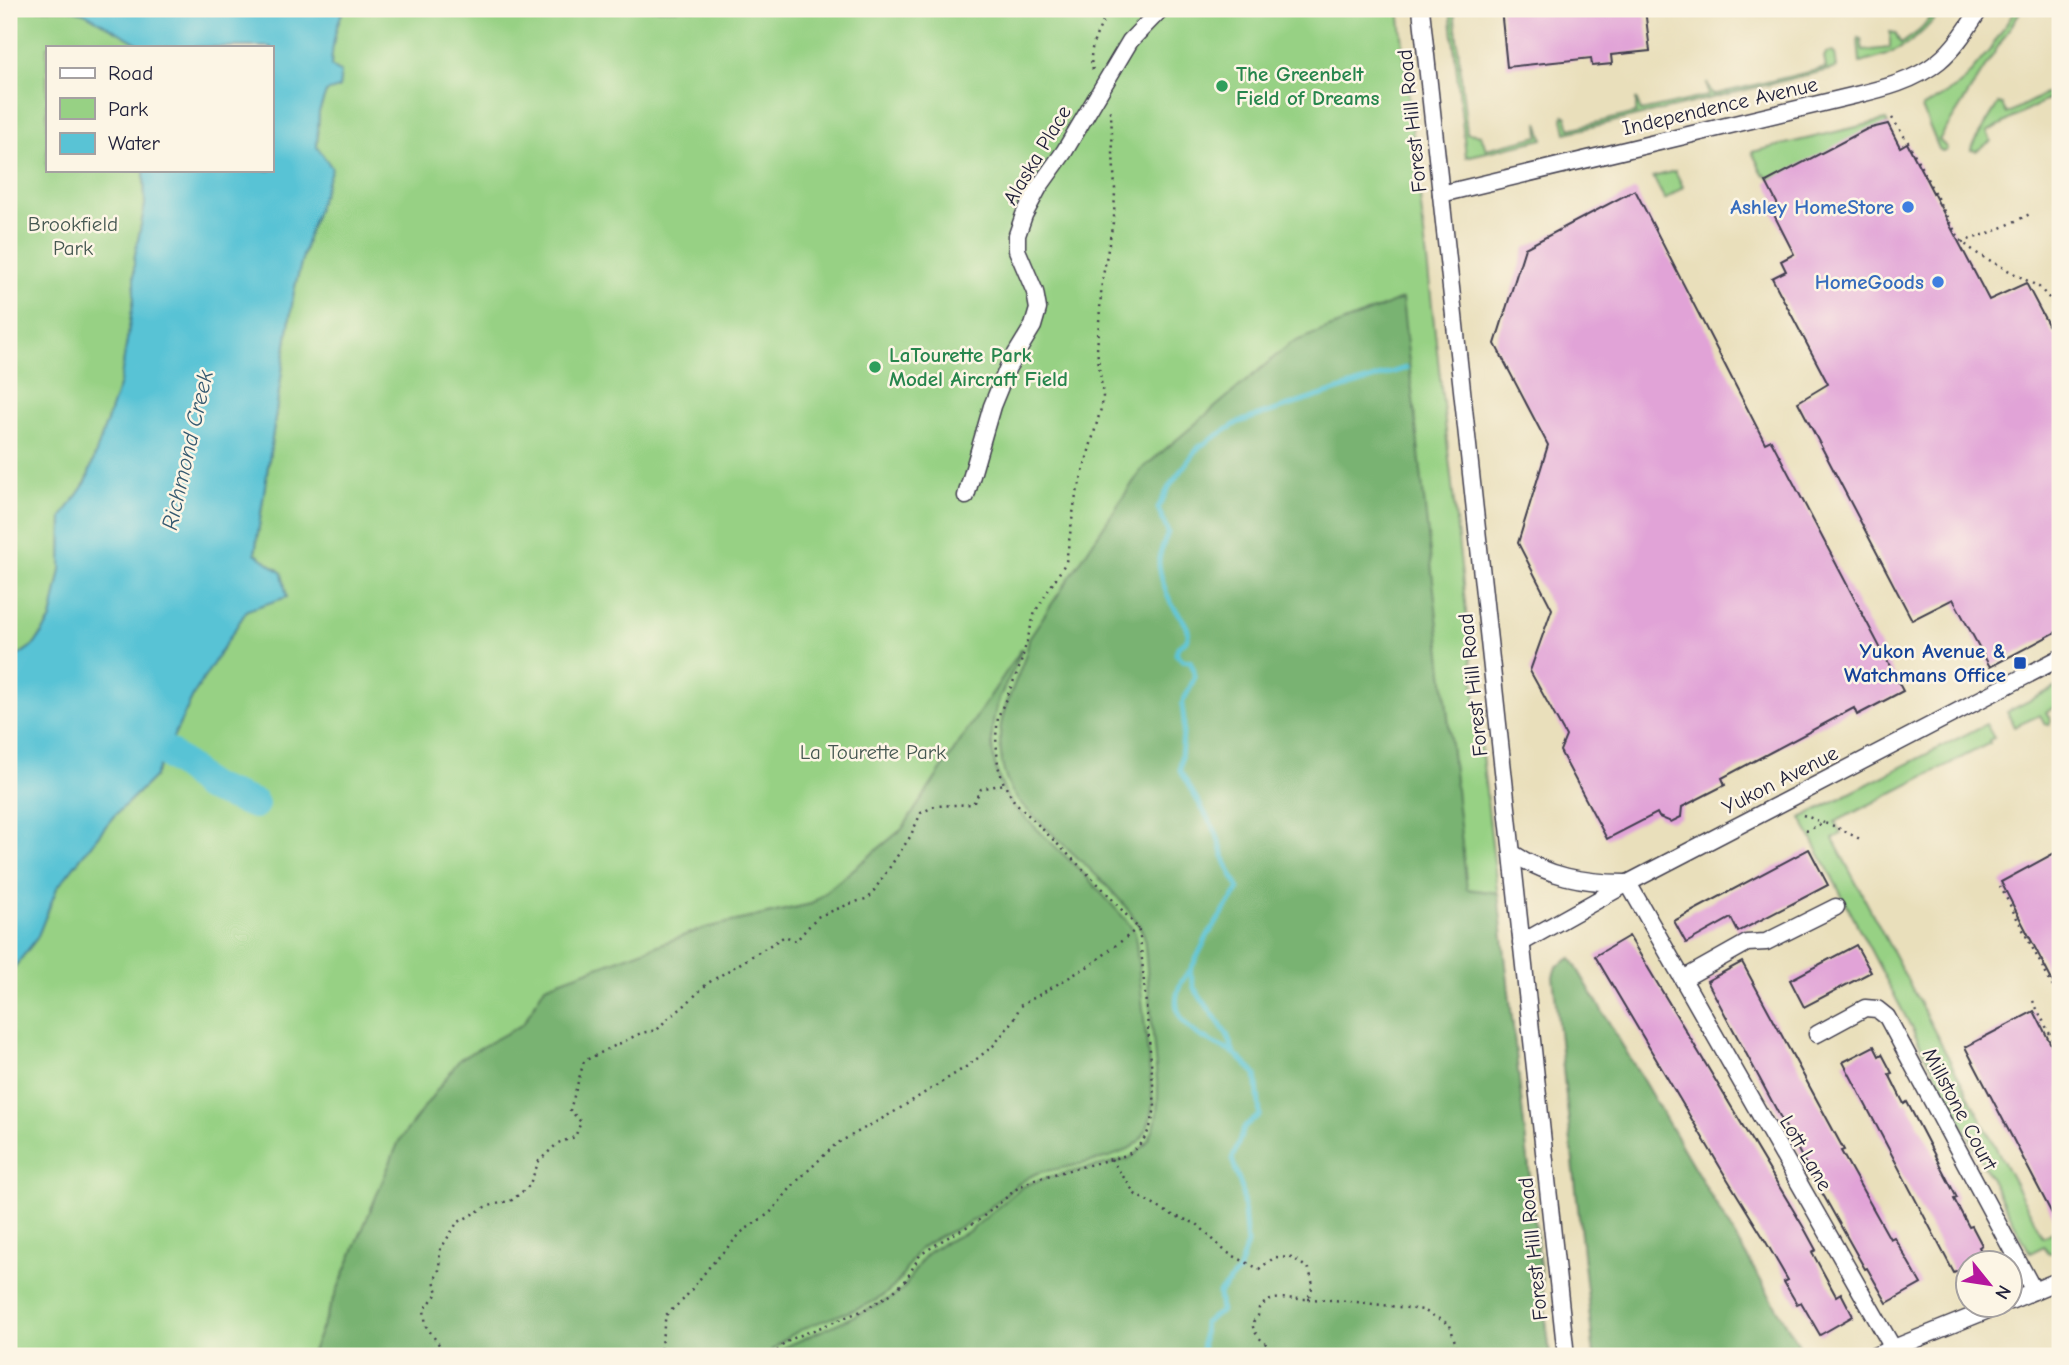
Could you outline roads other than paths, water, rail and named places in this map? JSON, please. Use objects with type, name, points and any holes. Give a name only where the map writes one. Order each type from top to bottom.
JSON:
[{"type":"street","name":"Alaska Place","points":[[966,496],[992,406],[1008,367],[1034,326],[1038,309],[1035,292],[1017,250],[1017,235],[1024,215],[1130,41],[1161,9]]},
{"type":"street","name":"Forest Hill Road","points":[[1421,9],[1566,1356]]},
{"type":"street","name":"Independence Avenue","points":[[1441,194],[1899,83],[1938,62],[1953,47],[1980,9]]},
{"type":"street","name":"Yukon Avenue","points":[[1521,943],[1628,883],[2060,658]]},
{"type":"street","points":[[1512,853],[1533,866],[1563,877],[1594,883],[1628,883]]},
{"type":"street","name":"Lott Lane","points":[[1628,883],[1893,1348]]},
{"type":"street","points":[[1683,979],[1747,943],[1766,942],[1836,907]]},
{"type":"street","name":"Millstone Court","points":[[1817,1034],[1865,1008],[1877,1009],[1887,1017],[2034,1291]]},
{"type":"street","points":[[2024,1295],[2060,1280]]},
{"type":"street","points":[[1874,1356],[1963,1320]]},
{"type":"water","name":"Richmond Creek","points":[[70,9],[344,9],[334,37],[331,66],[341,73],[339,88],[326,92],[319,112],[317,147],[332,168],[308,236],[294,291],[255,553],[282,573],[287,597],[247,610],[195,692],[154,777],[113,817],[57,888],[37,938],[9,974],[9,675],[15,658],[35,644],[51,619],[61,570],[62,517],[86,482],[120,383],[134,298],[134,260],[145,205],[144,172],[273,172],[273,46],[138,46],[137,43],[84,13]]},
{"type":"waterway","points":[[1202,1356],[1204,1323],[1221,1311],[1219,1293],[1238,1272],[1247,1244],[1242,1189],[1232,1159],[1245,1126],[1260,1115],[1256,1074],[1234,1053],[1227,1034],[1194,988],[1190,971],[1208,935],[1239,889],[1226,863],[1216,832],[1180,771],[1184,721],[1182,704],[1194,679],[1194,670],[1190,661],[1183,660],[1176,654],[1178,647],[1185,642],[1188,631],[1170,601],[1162,578],[1159,560],[1168,532],[1158,508],[1169,487],[1199,447],[1239,422],[1406,368]]},
{"type":"waterway","points":[[135,728],[190,770],[206,786],[254,804]]},
{"type":"waterway","points":[[1190,971],[1181,982],[1177,995],[1180,1016],[1195,1032],[1234,1053]]},
{"type":"place","name":"The Greenbelt Field of Dreams","points":[[1222,86]]},
{"type":"place","name":"Ashley HomeStore","points":[[1908,207]]},
{"type":"place","name":"HomeGoods","points":[[1938,282]]},
{"type":"place","name":"LaTourette Park Model Aircraft Field","points":[[875,367]]},
{"type":"place","name":"Yukon Avenue & Watchmans Office","points":[[2020,663]]},
{"type":"park label","name":"Brookfield Park","points":[[73,236]]},
{"type":"park label","name":"La Tourette Park","points":[[873,752]]}]
